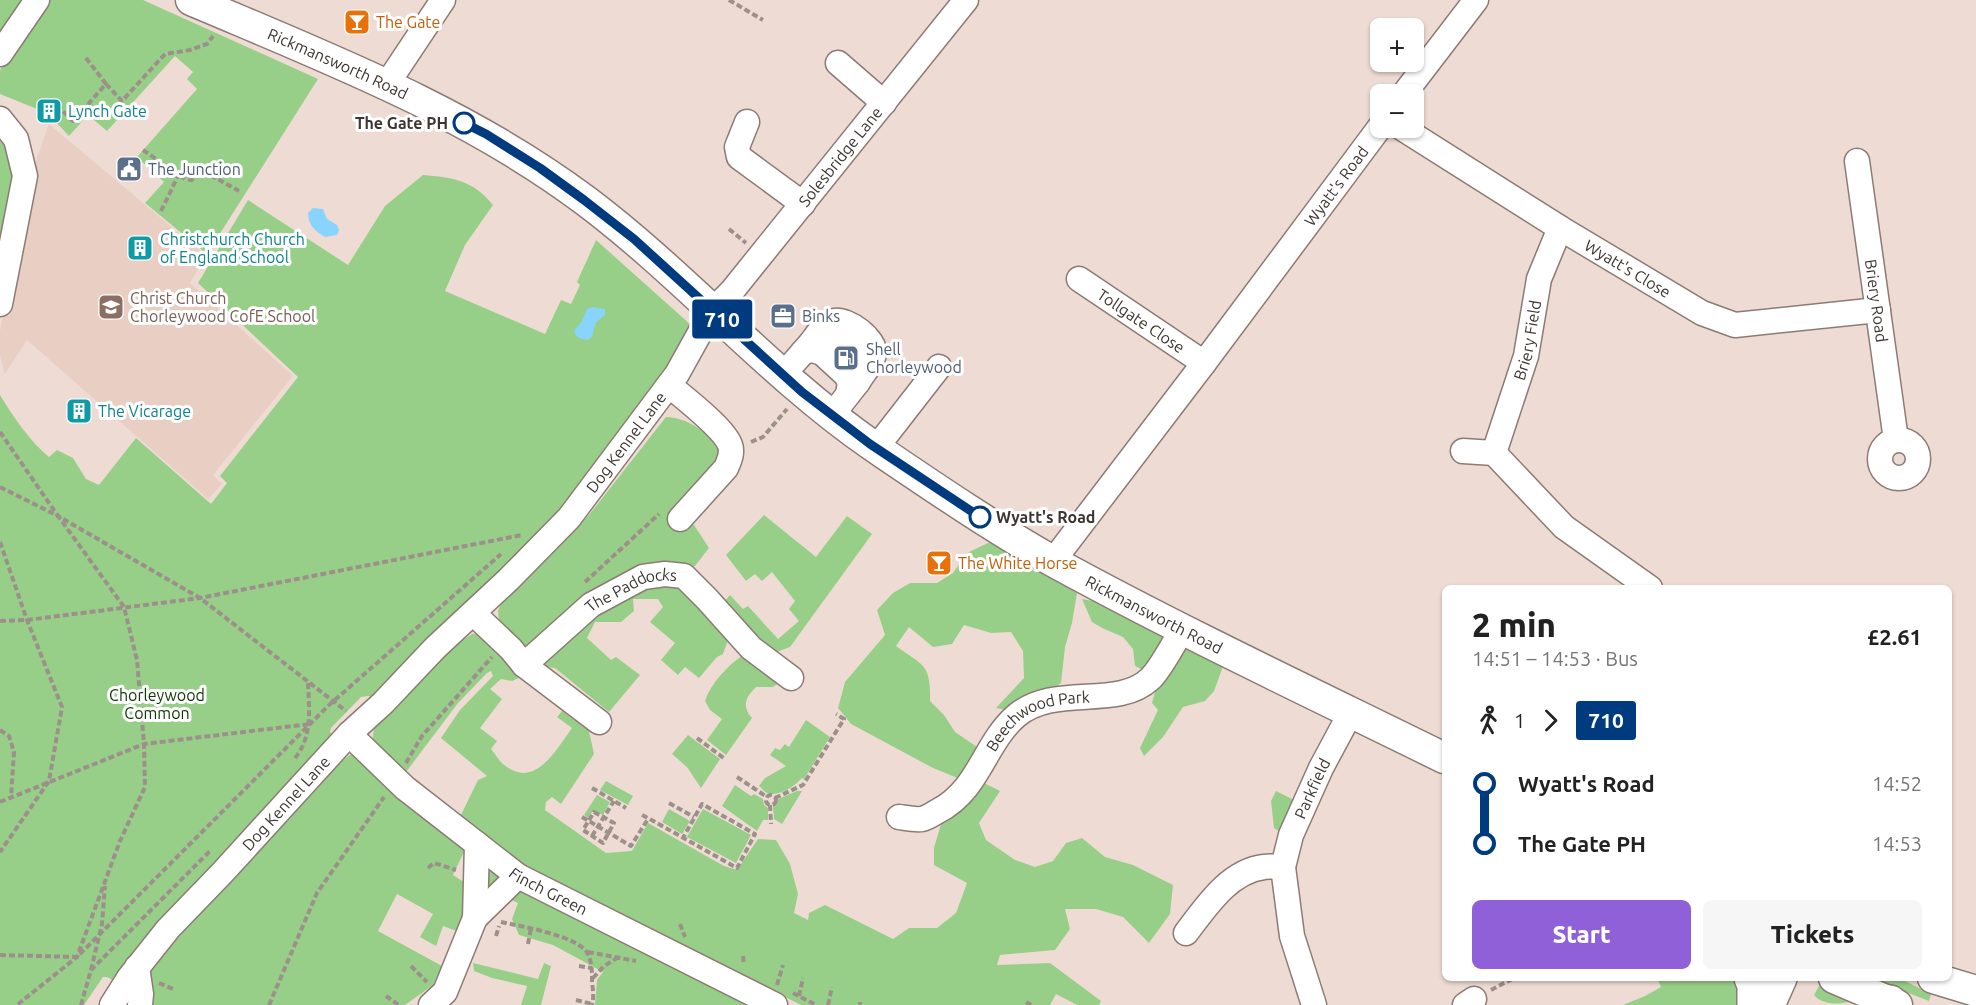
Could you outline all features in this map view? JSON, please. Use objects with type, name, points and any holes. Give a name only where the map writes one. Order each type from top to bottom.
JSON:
[{"type":"highway","points":[[1752,981],[1754,985],[1754,1005]]},
{"type":"highway","points":[[1768,1005],[1779,981]]},
{"type":"highway","points":[[1792,1005],[1800,981]]},
{"type":"main road","name":"Rickmansworth Road","points":[[191,0],[387,84],[486,134],[540,168],[634,239],[793,383],[846,397],[876,447],[968,510],[1053,561],[1183,629],[1442,758]]},
{"type":"main road","points":[[1840,981],[1889,1004]]},
{"type":"main road","points":[[1942,981],[1976,992]]},
{"type":"street","points":[[0,54],[37,0]]},
{"type":"street","points":[[387,84],[443,0]]},
{"type":"street","name":"Solesbridge Lane","points":[[712,310],[732,291],[966,0]]},
{"type":"street","points":[[1412,84],[1476,0]]},
{"type":"street","points":[[838,63],[884,103]]},
{"type":"street","points":[[0,119],[16,139],[25,176],[0,304]]},
{"type":"street","points":[[747,122],[737,147],[739,157],[803,204]]},
{"type":"street","name":"Wyatt's Road","points":[[1053,561],[1372,138]]},
{"type":"street","name":"Wyatt's Close","points":[[1417,138],[1560,228],[1702,313],[1735,325],[1878,310]]},
{"type":"street","name":"Briery Road","points":[[1857,161],[1896,440]]},
{"type":"street","name":"Briery Field","points":[[1494,453],[1526,356],[1539,279],[1560,228]]},
{"type":"street","name":"Tollgate Close","points":[[1079,279],[1204,363]]},
{"type":"street","name":"Dog Kennel Lane","points":[[112,1005],[137,967],[168,929],[223,872],[348,723],[473,613],[569,518],[677,374],[712,310]]},
{"type":"street","points":[[793,383],[807,347],[824,326],[834,321],[846,321],[872,341],[875,350],[873,359],[846,397]]},
{"type":"street","points":[[807,347],[822,353],[846,375],[850,383],[846,397]]},
{"type":"street","points":[[876,447],[939,367]]},
{"type":"street","points":[[669,385],[720,430],[731,450],[731,458],[726,468],[670,516]]},
{"type":"street","points":[[1463,451],[1494,453],[1564,527],[1646,585]]},
{"type":"street","name":"The Paddocks","points":[[518,657],[591,605],[643,577],[665,574],[684,576],[751,648],[791,678]]},
{"type":"street","points":[[473,613],[518,657],[599,722]]},
{"type":"street","name":"Beechwood Park","points":[[899,817],[923,819],[948,806],[969,786],[997,740],[1016,716],[1041,702],[1070,696],[1106,695],[1138,688],[1152,678],[1183,629]]},
{"type":"street","name":"Parkfield","points":[[1314,1005],[1292,936],[1283,867],[1291,835],[1321,768],[1351,712]]},
{"type":"street","name":"Finch Green","points":[[348,723],[405,788],[518,876],[776,995]]},
{"type":"street","points":[[432,997],[445,992],[476,918],[477,844]]},
{"type":"street","points":[[1186,925],[1235,877],[1262,867],[1283,867]]},
{"type":"street","points":[[476,918],[518,876]]},
{"type":"street","points":[[137,967],[141,994],[140,1005]]},
{"type":"path","points":[[729,0],[763,20]]},
{"type":"path","points":[[86,58],[122,101],[165,54],[190,50],[207,44],[213,36]]},
{"type":"path","points":[[57,105],[73,121],[106,84]]},
{"type":"path","points":[[143,150],[185,179],[192,180],[203,171],[239,191]]},
{"type":"path","points":[[161,211],[179,174]]},
{"type":"path","points":[[731,450],[763,437],[793,383]]},
{"type":"path","points":[[0,432],[124,608],[137,660],[145,787],[120,841],[77,957]]},
{"type":"path","points":[[0,487],[58,516],[200,598],[333,701],[348,723]]},
{"type":"path","points":[[577,589],[670,516]]},
{"type":"path","points":[[514,542],[523,534]]},
{"type":"path","points":[[0,621],[27,620],[200,598],[523,534],[551,536]]},
{"type":"path","points":[[0,542],[27,620],[62,707],[49,781],[0,852]]},
{"type":"path","points":[[17,1005],[77,957],[333,701],[506,550]]},
{"type":"path","points":[[269,1005],[317,893],[397,779],[422,736],[498,650],[518,657]]},
{"type":"path","points":[[293,761],[300,751],[310,723],[308,682]]},
{"type":"path","points":[[770,805],[775,802],[775,798],[803,785],[844,719],[836,714]]},
{"type":"path","points":[[0,802],[144,744],[310,723]]},
{"type":"path","points":[[0,730],[9,736],[14,752],[11,797]]},
{"type":"path","points":[[697,738],[725,759]]},
{"type":"path","points":[[737,777],[767,797]]},
{"type":"path","points":[[592,788],[626,808]]},
{"type":"path","points":[[767,797],[770,794],[775,798]]},
{"type":"path","points":[[767,797],[771,824]]},
{"type":"path","points":[[592,836],[614,801]]},
{"type":"path","points":[[669,803],[694,817]]},
{"type":"path","points":[[642,815],[736,868],[755,834],[702,804],[683,838]]},
{"type":"path","points":[[594,812],[614,823],[603,843],[583,830],[589,821],[594,812]]},
{"type":"path","points":[[582,817],[632,846],[648,818]]},
{"type":"path","points":[[91,970],[214,847]]},
{"type":"path","points":[[428,868],[434,863]]},
{"type":"path","points":[[81,1005],[102,924],[105,881]]},
{"type":"path","points":[[476,918],[531,928],[569,940],[587,952],[592,968],[592,1004],[576,1000]]},
{"type":"path","points":[[496,936],[500,922]]},
{"type":"path","points":[[528,944],[531,928]]},
{"type":"path","points":[[0,955],[77,957]]},
{"type":"path","points":[[592,978],[604,966],[617,958]]},
{"type":"path","points":[[776,995],[783,965]]},
{"type":"path","points":[[411,966],[432,997]]},
{"type":"path","points":[[579,966],[592,968]]},
{"type":"path","points":[[799,996],[803,978]]},
{"type":"path","points":[[828,1005],[832,987]]},
{"type":"path","points":[[386,996],[399,1005]]},
{"type":"path","points":[[1026,1002],[1031,1005]]},
{"type":"shaded area","name":"Christ Church Chorleywood CofE School","points":[[49,124],[206,256],[190,283],[293,376],[213,475],[222,484],[208,499],[27,340],[5,374],[0,355],[0,331],[28,183]]},
{"type":"green space","points":[[0,0],[27,0],[0,41]]},
{"type":"green space","points":[[46,0],[143,0],[318,79],[207,254],[145,203],[164,182],[137,157],[197,89],[187,79],[193,72],[175,56],[107,131],[88,115],[69,136],[52,118],[56,111],[47,105],[42,111],[0,94],[0,70]]},
{"type":"green space","points":[[0,131],[15,165],[0,280]]},
{"type":"green space","name":"Chorleywood Common","points":[[423,175],[444,177],[470,185],[493,205],[465,245],[445,291],[545,334],[561,300],[571,304],[580,285],[577,282],[596,240],[691,325],[667,371],[557,520],[374,700],[369,696],[361,697],[331,728],[330,732],[337,740],[114,981],[103,977],[84,1005],[0,1005],[0,395],[22,428],[49,457],[57,450],[73,458],[86,479],[99,485],[136,438],[211,504],[227,483],[220,476],[298,377],[198,283],[248,200],[348,265],[385,206]]},
{"type":"green space","points":[[666,417],[682,420],[698,428],[712,439],[722,453],[719,465],[681,506],[666,516],[675,514],[694,525],[709,548],[695,566],[681,572],[678,586],[728,640],[723,654],[717,657],[699,678],[685,667],[678,675],[661,660],[675,643],[650,622],[663,607],[658,599],[633,599],[634,611],[621,622],[595,622],[587,638],[611,660],[616,657],[640,675],[609,712],[555,668],[540,666],[512,681],[501,679],[490,689],[502,699],[480,728],[497,741],[491,749],[501,762],[514,771],[525,773],[534,770],[551,756],[572,728],[557,717],[562,711],[589,731],[594,754],[561,804],[552,797],[546,802],[545,810],[606,853],[632,851],[648,823],[724,866],[737,870],[758,839],[776,840],[790,864],[798,894],[794,913],[808,920],[809,913],[825,905],[893,939],[909,928],[937,928],[956,913],[967,883],[934,865],[934,848],[941,824],[964,806],[980,781],[1000,791],[979,823],[986,840],[1015,860],[1035,867],[1053,861],[1066,843],[1082,838],[1105,857],[1133,865],[1173,885],[1170,914],[1149,943],[1123,917],[1096,909],[1065,909],[1070,929],[1055,950],[1000,955],[997,965],[1050,963],[1101,1001],[1099,1005],[1077,1005],[1056,994],[1050,1005],[801,1005],[738,973],[691,958],[521,869],[459,819],[478,780],[487,776],[441,738],[460,710],[493,676],[491,671],[458,703],[406,772],[372,745],[374,728],[435,665],[460,642],[499,621],[498,611],[501,603],[589,515]]},
{"type":"green space","points":[[764,515],[816,557],[847,516],[872,534],[790,647],[774,653],[755,637],[724,602],[730,595],[743,609],[748,606],[778,639],[799,621],[789,609],[795,601],[772,572],[762,581],[755,574],[746,581],[726,555]]},
{"type":"green space","points":[[990,542],[1077,593],[1065,647],[1061,683],[1049,692],[1011,711],[996,708],[1024,678],[1023,651],[1011,632],[991,633],[964,625],[952,644],[933,647],[909,627],[896,646],[924,667],[929,679],[930,701],[944,715],[955,732],[980,749],[965,781],[933,768],[851,724],[838,708],[845,682],[885,635],[877,610],[893,593],[910,583],[937,583],[953,573],[967,553]]},
{"type":"green space","points":[[1082,599],[1099,602],[1121,616],[1164,637],[1183,636],[1220,654],[1222,669],[1214,691],[1205,701],[1183,707],[1163,737],[1144,756],[1140,748],[1158,710],[1152,703],[1157,684],[1149,673],[1135,666],[1133,649],[1123,637],[1092,622]]},
{"type":"green space","points":[[743,655],[785,678],[773,687],[756,687],[750,694],[746,706],[752,718],[726,755],[707,740],[722,719],[710,710],[705,701],[720,675]]},
{"type":"green space","points":[[806,720],[830,737],[804,779],[802,778],[791,788],[776,794],[766,792],[759,786],[765,778],[786,766],[770,755],[775,748],[780,750],[785,744],[789,747]]},
{"type":"green space","points":[[688,735],[720,759],[701,788],[687,767],[672,754]]},
{"type":"green space","points":[[356,753],[469,841],[453,875],[473,888],[462,933],[443,926],[436,946],[420,937],[433,914],[397,894],[378,931],[442,966],[433,985],[405,1005],[124,1005],[141,981],[184,931],[343,760]]},
{"type":"green space","points":[[606,781],[633,796],[628,805],[600,790]]},
{"type":"green space","points":[[735,785],[751,796],[754,794],[763,799],[764,805],[768,808],[768,820],[763,820],[757,831],[722,806]]},
{"type":"green space","points":[[802,791],[782,824],[774,819],[773,807],[777,804],[778,799]]},
{"type":"green space","points":[[1276,791],[1294,800],[1279,831],[1274,828],[1271,801]]},
{"type":"green space","points":[[597,795],[610,802],[603,815],[593,811],[588,818],[584,815]]},
{"type":"green space","points":[[669,809],[690,821],[682,834],[662,822]]},
{"type":"green space","points":[[703,809],[751,835],[736,863],[687,837]]},
{"type":"green space","points":[[489,861],[764,1005],[595,1005],[597,980],[603,972],[553,945],[519,935],[512,919],[518,903],[484,888]]},
{"type":"green space","points":[[473,963],[538,979],[544,963],[551,966],[541,1005],[521,1005],[527,986],[492,978],[474,971]]},
{"type":"green space","points":[[1658,981],[1740,981],[1744,1005],[1623,1005],[1661,987]]},
{"type":"green space","points":[[1877,981],[1905,981],[1931,994],[1929,1001]]},
{"type":"green space","points":[[1819,986],[1852,1001],[1837,1003],[1822,1001],[1814,995]]},
{"type":"water","points":[[313,208],[323,209],[327,219],[337,225],[339,230],[337,235],[325,237],[313,227],[308,213]]},
{"type":"water","points":[[592,307],[605,309],[605,315],[596,322],[592,336],[588,340],[581,339],[574,331],[582,321],[587,309]]},
{"type":"bus line","name":"710","points":[[464,123],[540,168],[584,200],[634,239],[802,392],[870,444],[980,517]]},
{"type":"place","name":"The Gate","points":[[357,22]]},
{"type":"place","name":"Lynch Gate","points":[[49,111]]},
{"type":"place","name":"The Gate PH","points":[[464,123]]},
{"type":"place","name":"The Junction","points":[[129,169]]},
{"type":"place","name":"Christchurch Church of England School","points":[[140,248]]},
{"type":"place","name":"Christ Church Chorleywood CofE School","points":[[111,307]]},
{"type":"place","name":"Binks","points":[[783,316]]},
{"type":"place","name":"Shell Chorleywood","points":[[846,358]]},
{"type":"place","name":"The Vicarage","points":[[79,411]]},
{"type":"place","name":"Wyatt's Road","points":[[980,517]]},
{"type":"place","name":"The White Horse","points":[[939,563]]}]
